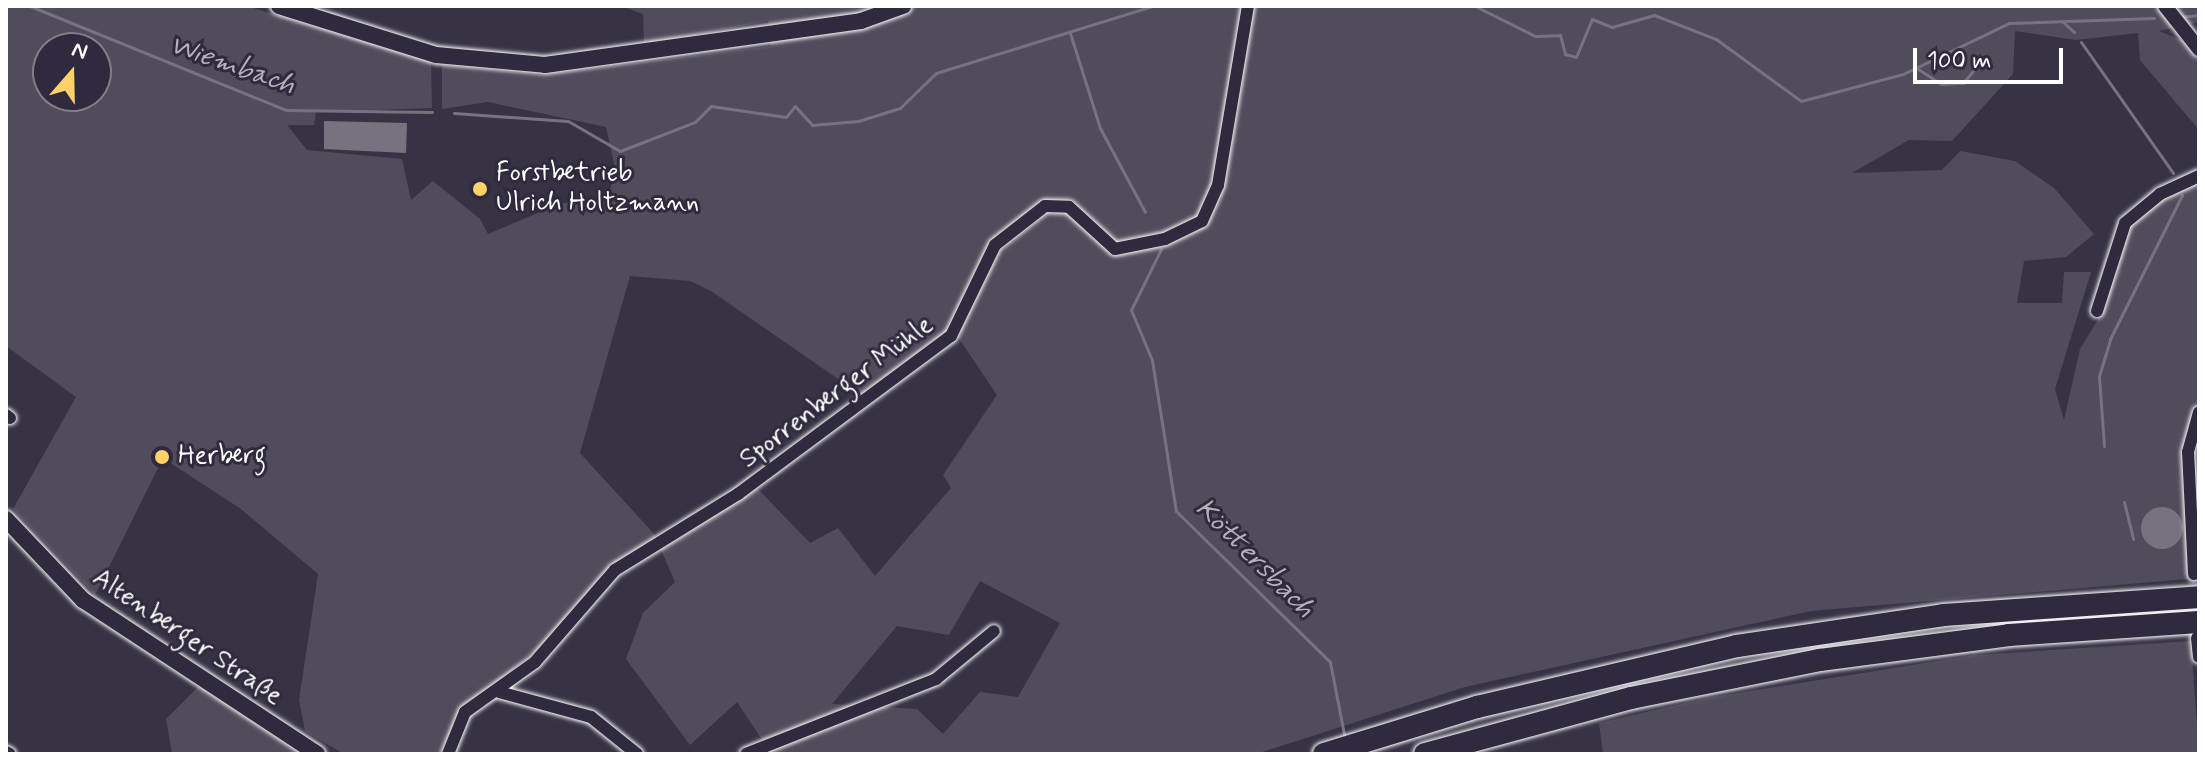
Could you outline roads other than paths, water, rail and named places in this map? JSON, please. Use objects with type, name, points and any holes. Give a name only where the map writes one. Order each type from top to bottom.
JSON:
[{"type":"highway","points":[[1324,754],[1477,707],[1808,634],[2038,606],[2199,597]]},
{"type":"highway","points":[[1425,754],[1486,736],[1833,658],[2009,635],[2198,630]]},
{"type":"main road","points":[[279,6],[403,47],[518,65],[598,62],[772,36],[861,21],[903,6]]},
{"type":"main road","name":"Altenberger Straße","points":[[6,519],[83,600],[317,754]]},
{"type":"street","name":"Sporrenberger Mühle","points":[[448,754],[465,712],[499,692],[546,651],[622,565],[738,494],[951,336],[995,245],[1045,206],[1069,207],[1115,249],[1165,239],[1202,221],[1224,160],[1248,6]]},
{"type":"street","points":[[2166,8],[2175,25],[2199,49]]},
{"type":"street","points":[[2097,311],[2125,223],[2199,176]]},
{"type":"street","points":[[2194,574],[2188,452],[2199,412]]},
{"type":"street","points":[[2198,630],[2199,657]]},
{"type":"street","points":[[746,754],[936,679],[994,631]]},
{"type":"street","points":[[499,692],[591,717],[637,754]]},
{"type":"waterway","name":"Wiembach","points":[[30,6],[286,110],[432,112]]},
{"type":"waterway","name":"Wiembach","points":[[454,113],[568,121],[620,151],[695,122],[711,106],[786,117],[795,106],[812,125],[858,121],[900,108],[936,73],[1153,6]]},
{"type":"waterway","name":"Wiembach","points":[[1303,6],[1308,6]]},
{"type":"waterway","name":"Wiembach","points":[[1475,6],[1535,36],[1560,35],[1565,54],[1576,57],[1592,19],[1612,27],[1654,15],[1716,39],[1801,101],[1903,74],[2009,23],[2154,18]]},
{"type":"waterway","name":"Wiembach","points":[[2179,17],[2199,15]]},
{"type":"waterway","points":[[2063,22],[2074,32]]},
{"type":"waterway","name":"Köttersbach","points":[[1070,33],[1100,128],[1145,212]]},
{"type":"waterway","points":[[2081,42],[2173,173]]},
{"type":"waterway","points":[[1915,67],[1941,84],[1963,83],[1975,68]]},
{"type":"waterway","points":[[2104,446],[2099,376],[2110,339],[2182,195]]},
{"type":"waterway","name":"Köttersbach","points":[[1161,249],[1131,310],[1152,360],[1176,511],[1330,662],[1345,739]]},
{"type":"waterway","points":[[2124,502],[2133,539]]},
{"type":"tunnel","points":[[2194,574],[2196,627]]},
{"type":"place","name":"Forstbetrieb Ulrich Holtzmann","points":[[480,189]]},
{"type":"place","name":"Herberg","points":[[162,457]]}]
